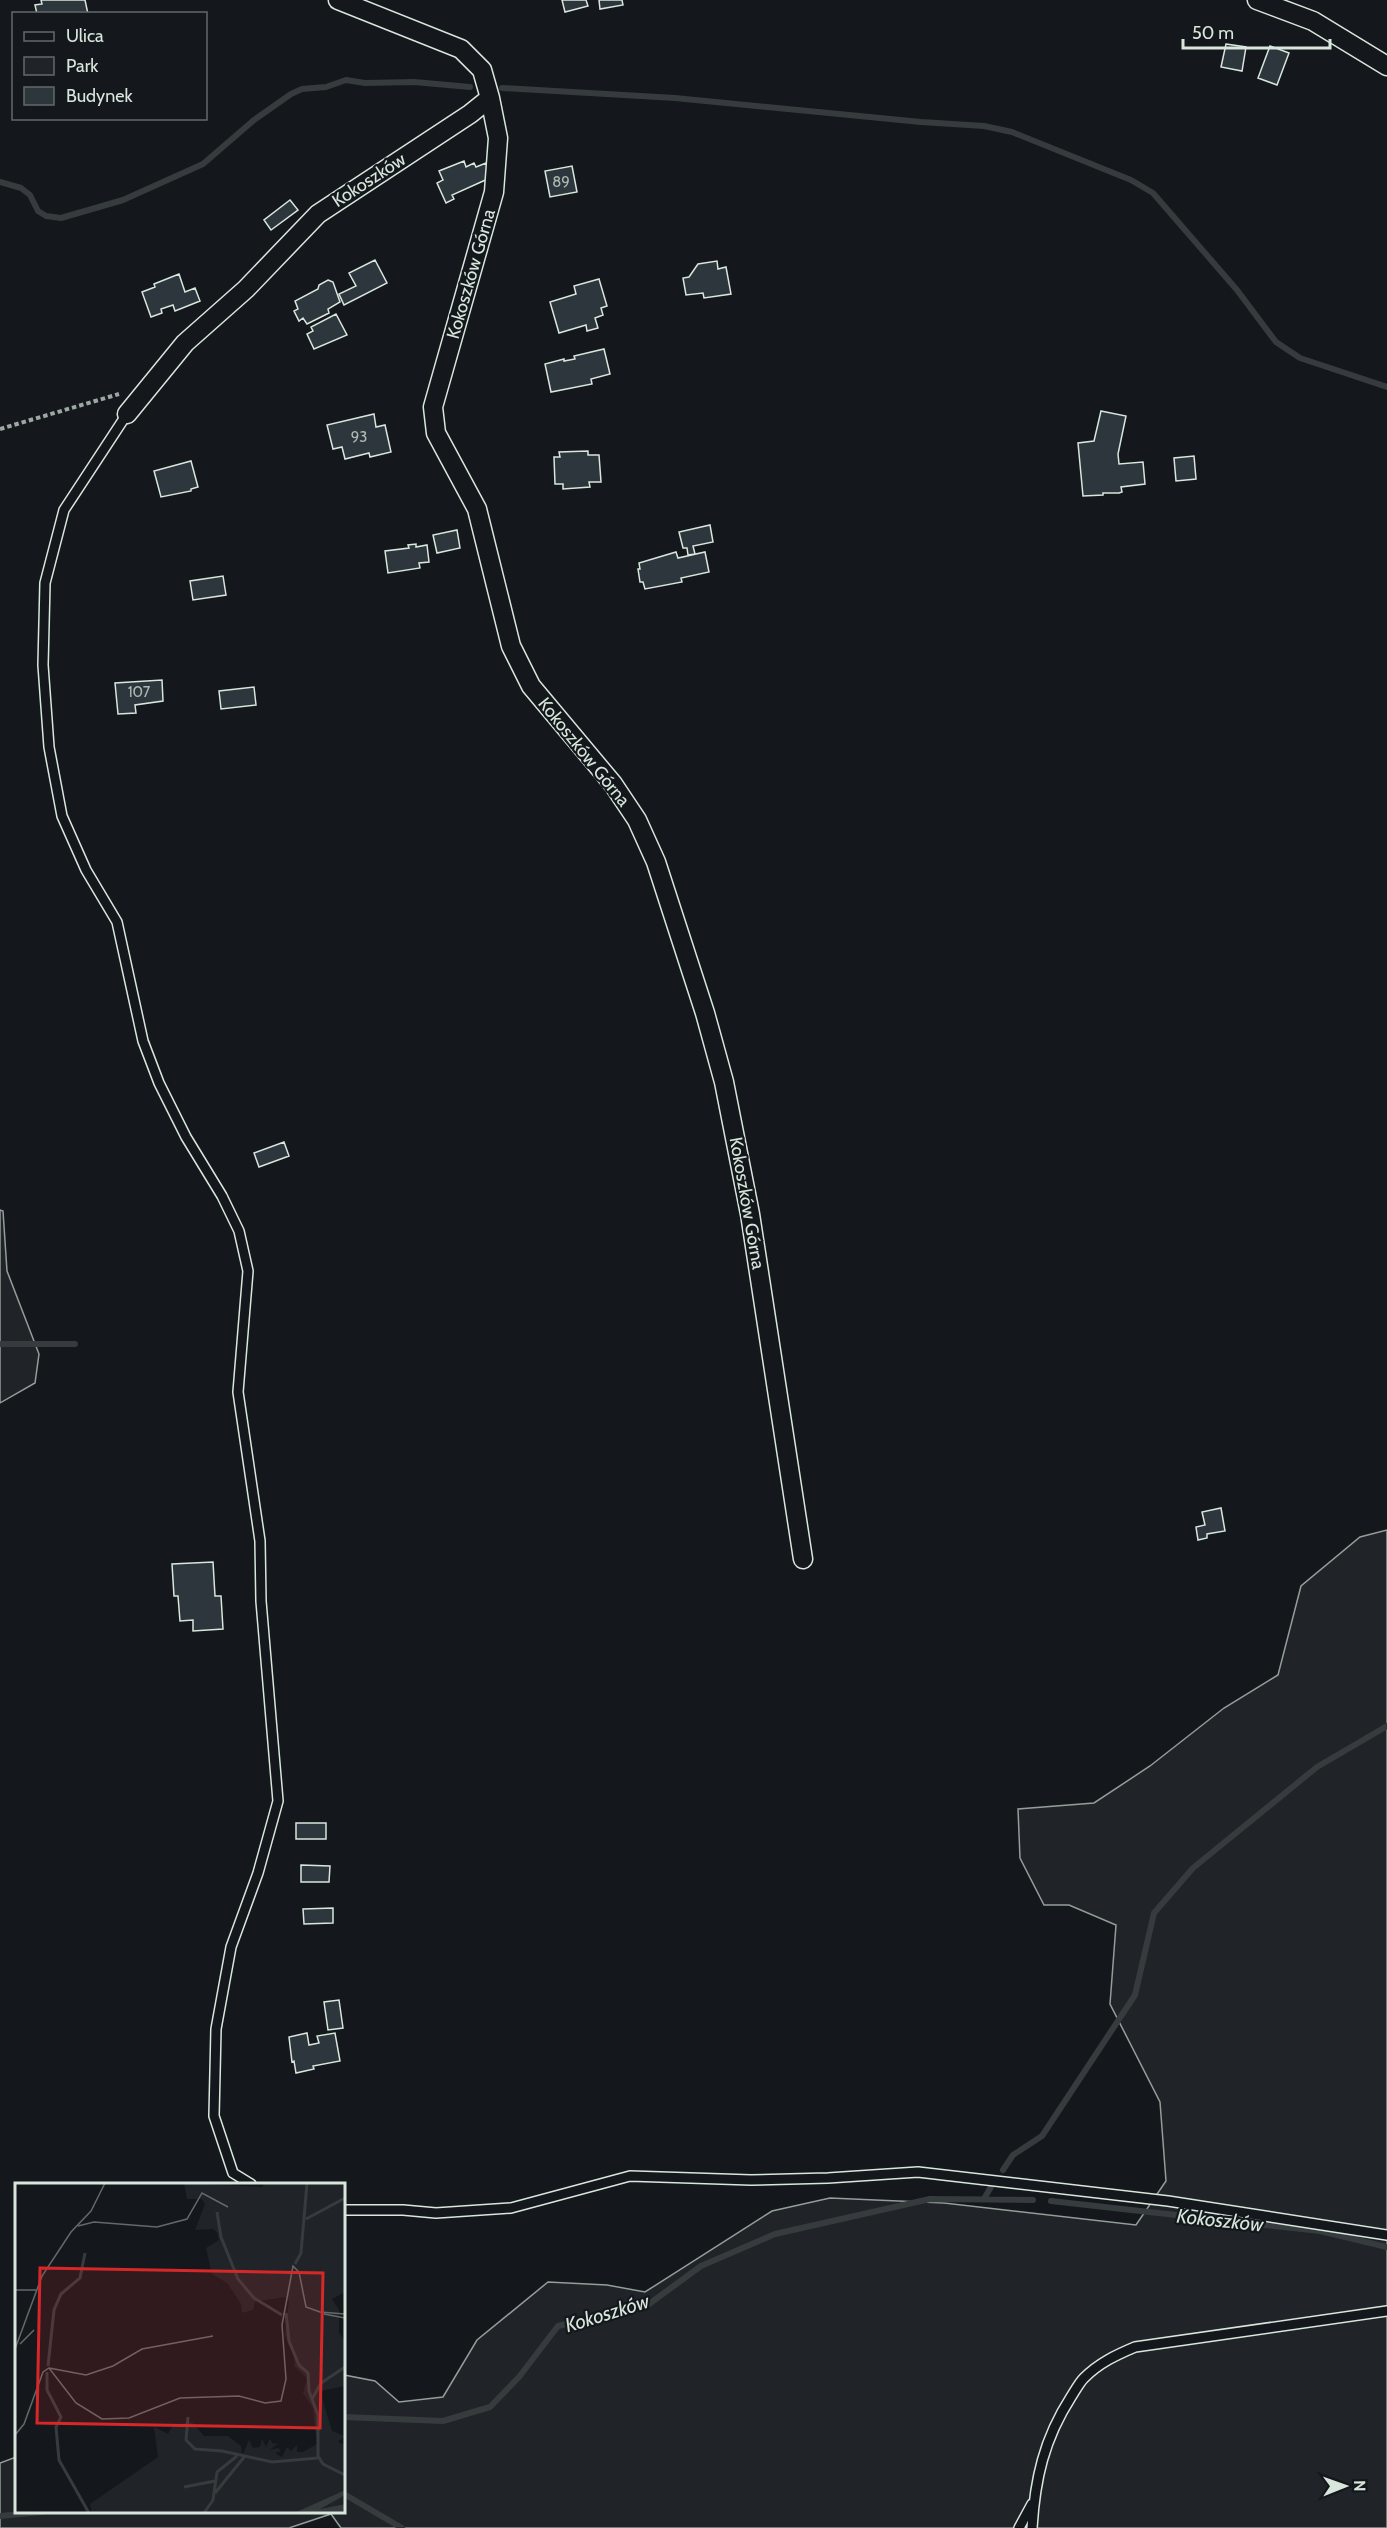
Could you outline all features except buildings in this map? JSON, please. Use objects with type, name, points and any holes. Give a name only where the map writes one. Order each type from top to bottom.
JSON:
[{"type":"street","points":[[338,0],[461,49],[482,70],[490,98]]},
{"type":"street","points":[[1257,0],[1313,21],[1387,66]]},
{"type":"street","name":"Kokoszków","points":[[128,414],[185,343],[246,289],[318,214],[470,114],[490,98]]},
{"type":"street","name":"Kokoszków Górna","points":[[490,98],[498,138],[494,192],[433,407],[436,433],[477,509],[511,646],[521,672],[613,784],[637,820],[656,862],[678,928],[724,1082],[750,1214],[803,1559]]},
{"type":"lane","points":[[128,414],[64,510],[45,583],[44,664],[49,747],[62,816],[86,870],[117,922],[143,1041],[159,1083],[186,1137],[222,1196],[239,1232],[248,1271],[238,1392],[260,1541],[261,1601],[278,1801],[258,1873],[231,1947],[216,2029],[214,2116],[233,2174],[249,2183]]},
{"type":"lane","points":[[345,2210],[403,2210],[436,2213],[511,2208],[630,2176],[751,2180],[918,2172],[1168,2201],[1387,2235]]},
{"type":"lane","points":[[1032,2528],[1033,2502],[1043,2452],[1061,2412],[1083,2379],[1111,2357],[1135,2347],[1387,2311]]},
{"type":"lane","points":[[1019,2528],[1033,2502]]},
{"type":"path","points":[[0,429],[151,385]]},
{"type":"green space","points":[[0,1210],[3,1211],[7,1271],[39,1354],[35,1383],[0,1403]]},
{"type":"green space","points":[[1387,1530],[1387,2528],[341,2528],[331,2514],[289,2528],[0,2528],[0,2463],[15,2457],[15,2513],[345,2513],[345,2375],[375,2381],[399,2402],[443,2397],[477,2340],[548,2282],[607,2285],[645,2292],[772,2211],[830,2198],[944,2203],[1136,2225],[1166,2181],[1160,2102],[1110,2004],[1116,1925],[1069,1905],[1044,1905],[1020,1858],[1018,1809],[1094,1803],[1150,1766],[1224,1708],[1278,1675],[1301,1586],[1360,1537]]},
{"type":"waterway","points":[[0,182],[21,188],[30,195],[38,211],[46,216],[61,218],[123,200],[203,164],[254,120],[302,89],[326,87],[346,80],[365,83],[414,82],[470,87]]},
{"type":"waterway","points":[[502,88],[675,98],[984,126],[1012,132],[1131,180],[1153,193],[1237,290],[1276,342],[1300,358],[1387,387]]},
{"type":"waterway","points":[[0,1344],[75,1344]]},
{"type":"waterway","points":[[1003,2170],[1013,2155],[1042,2136],[1135,1995],[1154,1913],[1193,1868],[1317,1767],[1387,1726]]},
{"type":"waterway","points":[[984,2199],[992,2185]]},
{"type":"waterway","name":"Kokoszków","points":[[345,2417],[443,2421],[490,2407],[519,2377],[558,2326],[649,2304],[701,2266],[775,2234],[930,2199],[1033,2200]]},
{"type":"waterway","name":"Kokoszków","points":[[1051,2201],[1320,2231],[1387,2247]]},
{"type":"waterway","points":[[345,2495],[402,2528]]},
{"type":"waterway","name":"Kokoszków","points":[[0,2516],[32,2513]]}]
